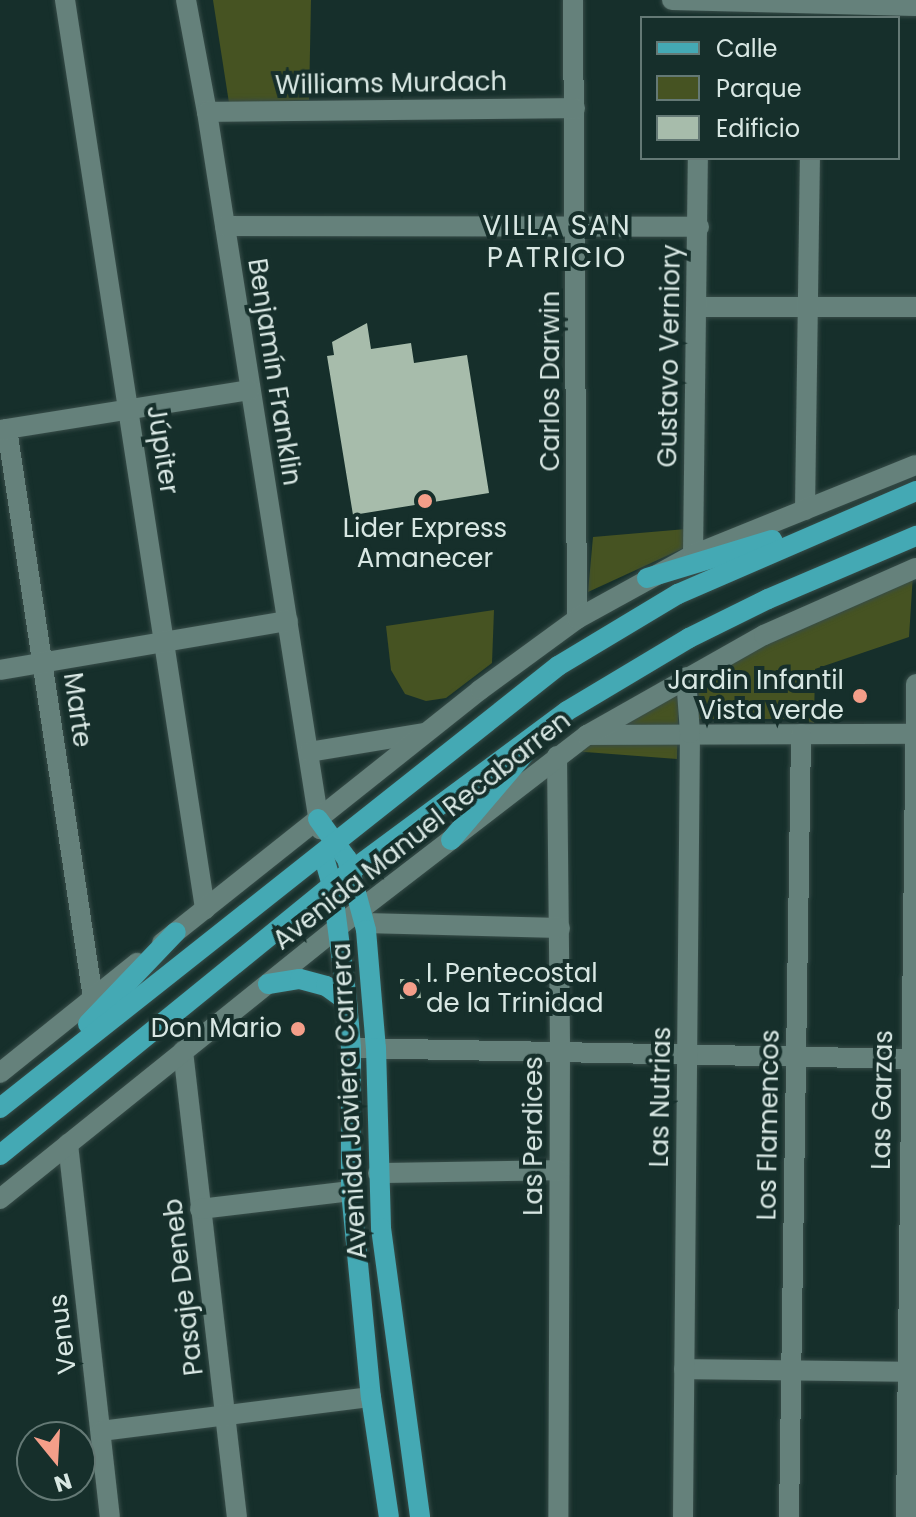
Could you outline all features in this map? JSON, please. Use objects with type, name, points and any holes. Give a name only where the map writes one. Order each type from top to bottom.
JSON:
[{"type":"main road","name":"Avenida Manuel Recabarren","points":[[0,1108],[520,695],[587,647],[678,594],[916,491]]},
{"type":"main road","points":[[647,578],[838,524]]},
{"type":"main road","name":"Avenida Manuel Recabarren","points":[[0,1155],[332,885],[567,711],[689,638],[768,599],[916,536]]},
{"type":"main road","points":[[451,840],[530,747],[567,711]]},
{"type":"main road","name":"Avenida Javiera Carrera","points":[[331,848],[352,870],[363,916],[376,1048],[378,1173],[387,1283],[420,1517]]},
{"type":"main road","name":"Avenida Javiera Carrera","points":[[331,848],[332,885],[351,1048],[351,1191],[371,1397],[389,1517]]},
{"type":"main road","points":[[33,1081],[176,932]]},
{"type":"main road","points":[[268,984],[300,979],[326,986],[347,1001]]},
{"type":"main road","points":[[371,1397],[385,1389],[399,1372]]},
{"type":"street","name":"Júpiter","points":[[65,0],[205,909]]},
{"type":"street","name":"Benjamín Franklin","points":[[186,0],[207,112],[318,819]]},
{"type":"street","name":"Carlos Darwin","points":[[573,0],[577,227],[577,619]]},
{"type":"street","points":[[672,0],[811,7],[916,6]]},
{"type":"street","name":"Williams Murdach","points":[[207,112],[575,108]]},
{"type":"street","name":"Gustavo Verniory","points":[[693,555],[698,160]]},
{"type":"street","points":[[805,510],[810,160]]},
{"type":"street","points":[[225,226],[699,227]]},
{"type":"street","points":[[697,307],[916,307]]},
{"type":"street","points":[[3,429],[250,390]]},
{"type":"street","name":"Marte","points":[[3,429],[44,662],[93,998]]},
{"type":"street","points":[[0,1073],[427,732],[577,619],[693,555],[916,465]]},
{"type":"street","name":"Avenida Manuel Recabarren","points":[[0,1199],[338,927],[363,916],[451,840],[587,735],[764,635],[916,568]]},
{"type":"street","points":[[0,670],[288,621]]},
{"type":"street","name":"Las Nutrias","points":[[683,1517],[690,733],[686,677]]},
{"type":"street","name":"Las Garzas","points":[[906,1517],[912,1372],[916,684]]},
{"type":"street","points":[[309,752],[427,732]]},
{"type":"street","name":"Los Flamencos","points":[[789,1517],[801,734]]},
{"type":"street","points":[[587,735],[915,734]]},
{"type":"street","name":"Las Perdices","points":[[557,756],[560,928],[558,1517]]},
{"type":"street","name":"Avenida Javiera Carrera","points":[[318,819],[331,848]]},
{"type":"street","points":[[363,916],[560,928]]},
{"type":"street","points":[[351,1048],[913,1059]]},
{"type":"street","name":"Pasaje Deneb","points":[[183,1051],[237,1517]]},
{"type":"street","name":"Venus","points":[[68,1144],[110,1517]]},
{"type":"street","points":[[378,1173],[559,1170]]},
{"type":"street","points":[[200,1209],[351,1191]]},
{"type":"street","points":[[684,1369],[912,1372]]},
{"type":"street","points":[[101,1431],[371,1397]]},
{"type":"green space","points":[[213,0],[311,0],[309,100],[229,103]]},
{"type":"green space","points":[[686,529],[686,547],[588,592],[593,537]]},
{"type":"green space","points":[[913,574],[909,637],[815,669],[814,723],[799,719],[699,719],[698,676]]},
{"type":"green space","points":[[494,610],[492,663],[446,698],[426,701],[405,694],[391,670],[386,626]]},
{"type":"green space","points":[[679,684],[677,759],[572,751]]},
{"type":"building","points":[[367,323],[371,349],[411,343],[414,363],[467,355],[489,493],[353,515],[327,356],[334,355],[332,342]]},
{"type":"building","name":"I. Pentecostal de la Trinidad","points":[[400,979],[419,979],[421,998],[400,999]]},
{"type":"place","name":"Lider Express Amanecer","points":[[425,501]]},
{"type":"place","name":"Jardin Infantil Vista verde","points":[[860,696]]},
{"type":"place","name":"I. Pentecostal de la Trinidad","points":[[410,989]]},
{"type":"place","name":"Don Mario","points":[[298,1029]]},
{"type":"district","name":"VILLA SAN PATRICIO","points":[[557,242]]}]
